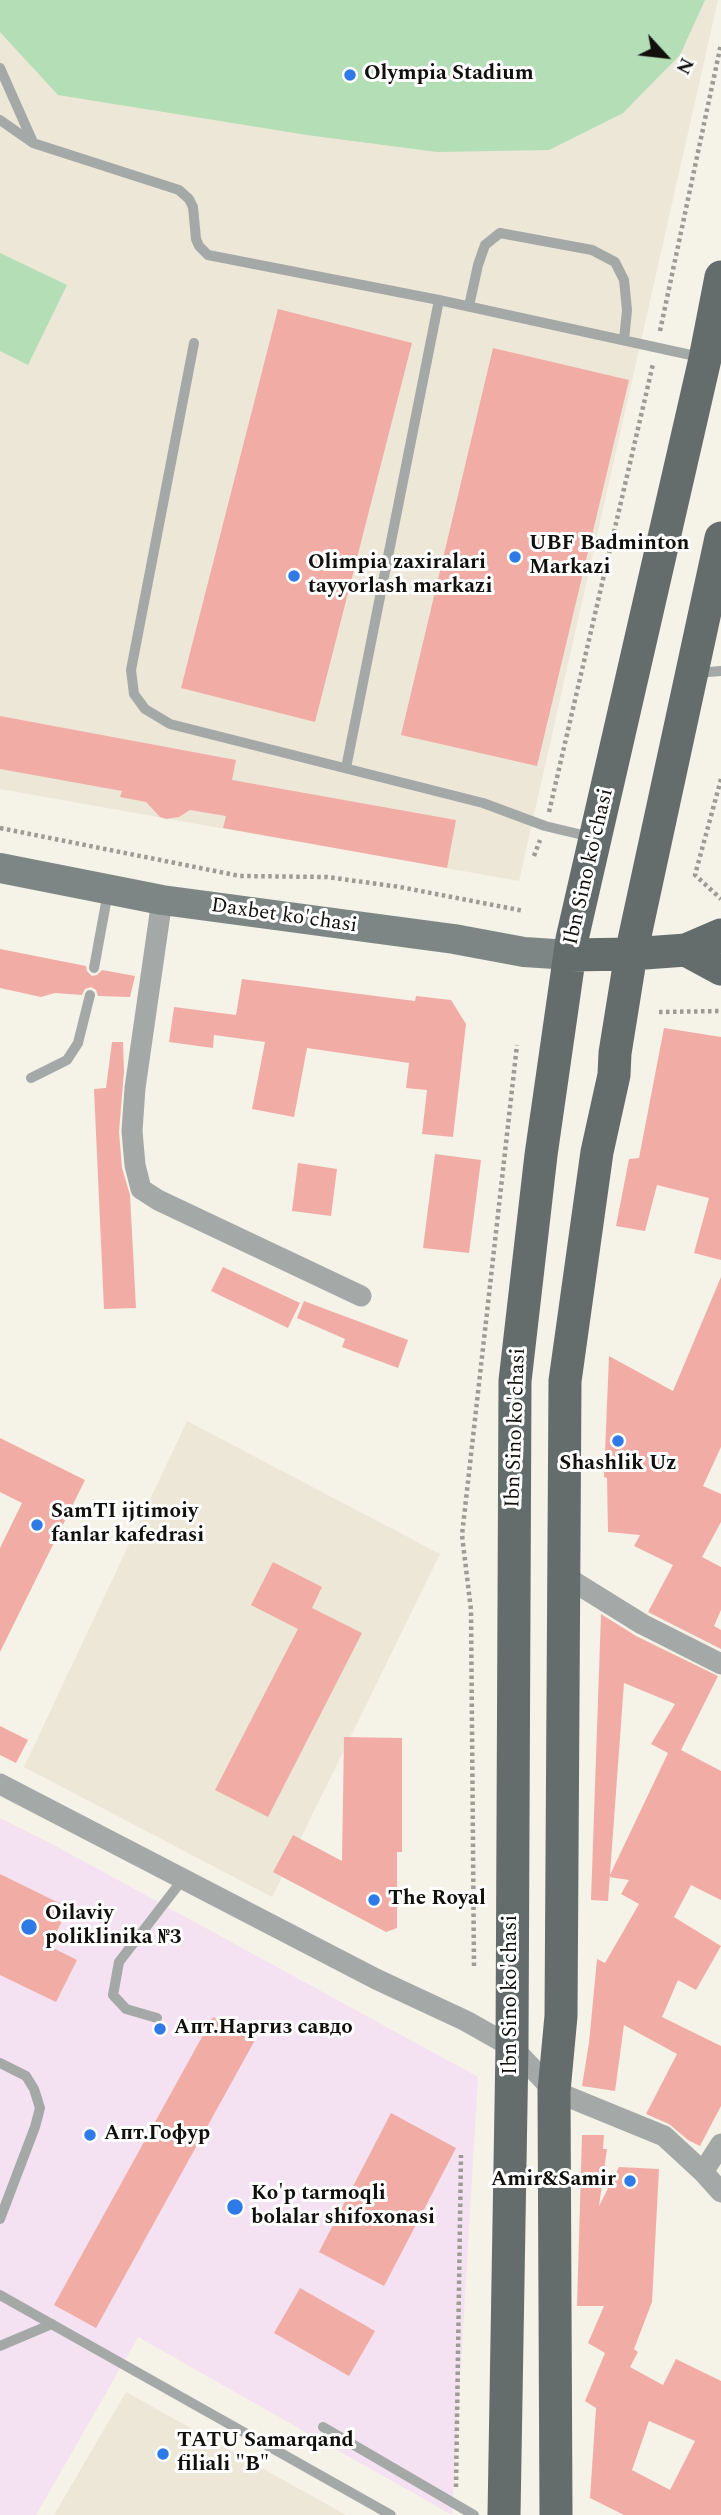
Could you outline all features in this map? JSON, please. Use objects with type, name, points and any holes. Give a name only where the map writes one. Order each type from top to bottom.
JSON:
[{"type":"main road","name":"Ibn Sino ko'chasi","points":[[504,2515],[512,2047],[515,1381],[541,1155],[570,955],[705,359],[721,277]]},
{"type":"main road","name":"Ibn Sino ko'chasi","points":[[556,2515],[554,2091],[561,2016],[565,1381],[597,1152],[614,1075],[631,954],[706,672],[721,538]]},
{"type":"main road","name":"Daxbet ko'chasi","points":[[0,868],[162,900],[454,939],[524,951],[570,955]]},
{"type":"main road","points":[[570,955],[687,950],[721,935]]},
{"type":"main road","points":[[687,950],[721,969]]},
{"type":"street","points":[[162,900],[137,1075],[132,1131],[135,1165],[141,1189],[158,1200],[361,1296]]},
{"type":"street","points":[[564,1575],[642,1624],[721,1664]]},
{"type":"street","points":[[0,1784],[376,1979],[466,2021],[512,2047],[554,2091],[664,2136],[721,2192]]},
{"type":"street","points":[[703,2172],[721,2144]]},
{"type":"lane","points":[[0,68],[33,143]]},
{"type":"lane","points":[[0,120],[33,143],[179,190],[193,207],[196,239],[208,255],[468,306],[705,359]]},
{"type":"lane","points":[[468,306],[485,245],[500,233],[592,250],[615,262],[624,280],[627,310],[624,341]]},
{"type":"lane","points":[[346,768],[439,300]]},
{"type":"lane","points":[[194,343],[131,670],[134,694],[145,709],[170,724],[483,803],[545,826],[596,838]]},
{"type":"lane","points":[[94,968],[108,889]]},
{"type":"lane","points":[[31,1078],[67,1060],[78,1043],[90,995]]},
{"type":"lane","points":[[156,2018],[126,2009],[113,1995],[118,1962],[183,1879]]},
{"type":"lane","points":[[0,2063],[26,2076],[34,2089],[40,2108],[36,2127],[0,2219]]},
{"type":"lane","points":[[0,2295],[391,2515]]},
{"type":"lane","points":[[0,2346],[52,2324]]},
{"type":"lane","points":[[323,2427],[474,2515]]},
{"type":"path","points":[[534,856],[545,826],[657,348],[721,44]]},
{"type":"path","points":[[721,779],[695,876],[721,899]]},
{"type":"path","points":[[0,828],[240,876],[327,877],[400,887],[524,911]]},
{"type":"path","points":[[659,1012],[721,1011]]},
{"type":"path","points":[[474,1966],[471,1610],[462,1535],[517,1045]]},
{"type":"path","points":[[456,2504],[461,2155]]},
{"type":"shaded area","name":"Olimpia zaxiralari tayyorlash markazi","points":[[0,0],[718,0],[519,881],[0,789]]},
{"type":"shaded area","points":[[187,1421],[440,1554],[272,1897],[24,1767]]},
{"type":"shaded area","name":"Ko'p tarmoqli bolalar shifoxonasi","points":[[0,1818],[478,2077],[452,2515],[138,2337],[36,2515],[0,2515]]},
{"type":"shaded area","name":"TATU Samarqand filiali \"B\"","points":[[126,2392],[346,2515],[54,2515]]},
{"type":"green space","name":"Olympia Stadium","points":[[0,0],[705,0],[680,55],[623,113],[549,150],[437,152],[307,135],[58,95],[0,32]]},
{"type":"green space","points":[[0,253],[67,285],[28,365],[0,351]]},
{"type":"building","points":[[278,309],[412,343],[315,722],[181,688]]},
{"type":"building","name":"UBF Badminton Markazi","points":[[493,348],[629,380],[537,766],[401,735]]},
{"type":"building","points":[[0,716],[236,760],[232,780],[456,820],[447,868],[223,828],[226,816],[190,810],[179,817],[166,819],[160,817],[146,802],[120,797],[122,791],[0,769]]},
{"type":"building","points":[[0,949],[86,966],[92,976],[102,970],[135,976],[130,997],[98,996],[96,990],[91,987],[85,989],[82,995],[55,993],[41,997],[0,988]]},
{"type":"building","points":[[242,979],[415,1001],[416,996],[451,1000],[466,1024],[453,1137],[422,1134],[427,1090],[406,1088],[409,1063],[307,1048],[294,1117],[252,1109],[265,1042],[214,1035],[213,1048],[169,1042],[174,1007],[236,1015]]},
{"type":"building","points":[[664,1028],[721,1037],[721,1260],[694,1253],[709,1198],[657,1185],[645,1231],[616,1226],[629,1159],[639,1158]]},
{"type":"building","points":[[112,1042],[123,1042],[124,1071],[119,1132],[122,1168],[130,1195],[136,1308],[104,1309],[94,1089],[106,1088]]},
{"type":"building","points":[[435,1154],[481,1160],[469,1253],[423,1248]]},
{"type":"building","points":[[298,1163],[337,1169],[331,1216],[292,1211]]},
{"type":"building","points":[[223,1267],[300,1303],[288,1328],[211,1291]]},
{"type":"building","points":[[721,1277],[721,1447],[703,1486],[721,1494],[721,1522],[702,1557],[721,1567],[721,1610],[714,1626],[721,1630],[721,1649],[648,1612],[673,1565],[634,1546],[640,1535],[608,1532],[607,1478],[604,1477],[609,1356],[673,1391]]},
{"type":"building","points":[[304,1301],[408,1340],[398,1368],[342,1347],[345,1339],[297,1318]]},
{"type":"building","name":"SamTI ijtimoiy fanlar kafedrasi","points":[[0,1438],[85,1480],[0,1652],[0,1548],[22,1503],[0,1492]]},
{"type":"building","points":[[273,1562],[322,1587],[312,1608],[362,1633],[268,1817],[215,1790],[298,1629],[251,1605]]},
{"type":"building","points":[[601,1614],[636,1636],[718,1676],[681,1750],[721,1771],[721,1900],[691,1885],[674,1917],[721,1946],[696,1990],[678,1980],[662,2017],[721,2046],[721,2106],[700,2146],[669,2124],[646,2114],[677,2054],[624,2025],[615,2091],[582,2086],[597,1959],[605,1963],[639,1904],[621,1894],[629,1880],[610,1877],[608,1901],[591,1900]],"holes":[[[624,1683],[675,1704],[651,1744],[668,1753],[610,1875]]]},
{"type":"building","points":[[0,1726],[28,1740],[16,1763],[0,1755]]},
{"type":"building","points":[[344,1737],[402,1738],[402,1852],[397,1852],[397,1928],[386,1932],[273,1872],[293,1835],[342,1861]]},
{"type":"building","name":"Oilaviy poliklinika №3","points":[[0,1874],[69,1908],[49,1946],[77,1960],[56,2002],[0,1975]]},
{"type":"building","points":[[213,2017],[255,2040],[96,2328],[54,2305]]},
{"type":"building","points":[[391,2113],[456,2148],[384,2286],[319,2252]]},
{"type":"building","points":[[582,2135],[604,2135],[603,2149],[607,2149],[599,2206],[619,2167],[659,2169],[652,2302],[634,2349],[638,2352],[630,2367],[663,2385],[676,2359],[721,2381],[721,2515],[624,2515],[590,2498],[596,2408],[585,2401],[605,2353],[588,2343],[604,2306],[577,2306]],"holes":[[[649,2421],[695,2441],[670,2490],[632,2470]]]},
{"type":"building","points":[[300,2288],[375,2331],[349,2376],[274,2333]]},
{"type":"place","name":"Olympia Stadium","points":[[350,75]]},
{"type":"place","name":"UBF Badminton Markazi","points":[[515,557]]},
{"type":"place","name":"Olimpia zaxiralari tayyorlash markazi","points":[[294,576]]},
{"type":"place","name":"Shashlik Uz","points":[[618,1441]]},
{"type":"place","name":"SamTI ijtimoiy fanlar kafedrasi","points":[[37,1525]]},
{"type":"place","name":"The Royal","points":[[374,1900]]},
{"type":"place","name":"Oilaviy poliklinika №3","points":[[29,1927]]},
{"type":"place","name":"Апт.Наргиз савдо","points":[[160,2029]]},
{"type":"place","name":"Апт.Гофур","points":[[90,2135]]},
{"type":"place","name":"Amir&Samir","points":[[630,2181]]},
{"type":"place","name":"Ko'p tarmoqli bolalar shifoxonasi","points":[[235,2207]]},
{"type":"place","name":"TATU Samarqand filiali \"B\"","points":[[163,2454]]}]
